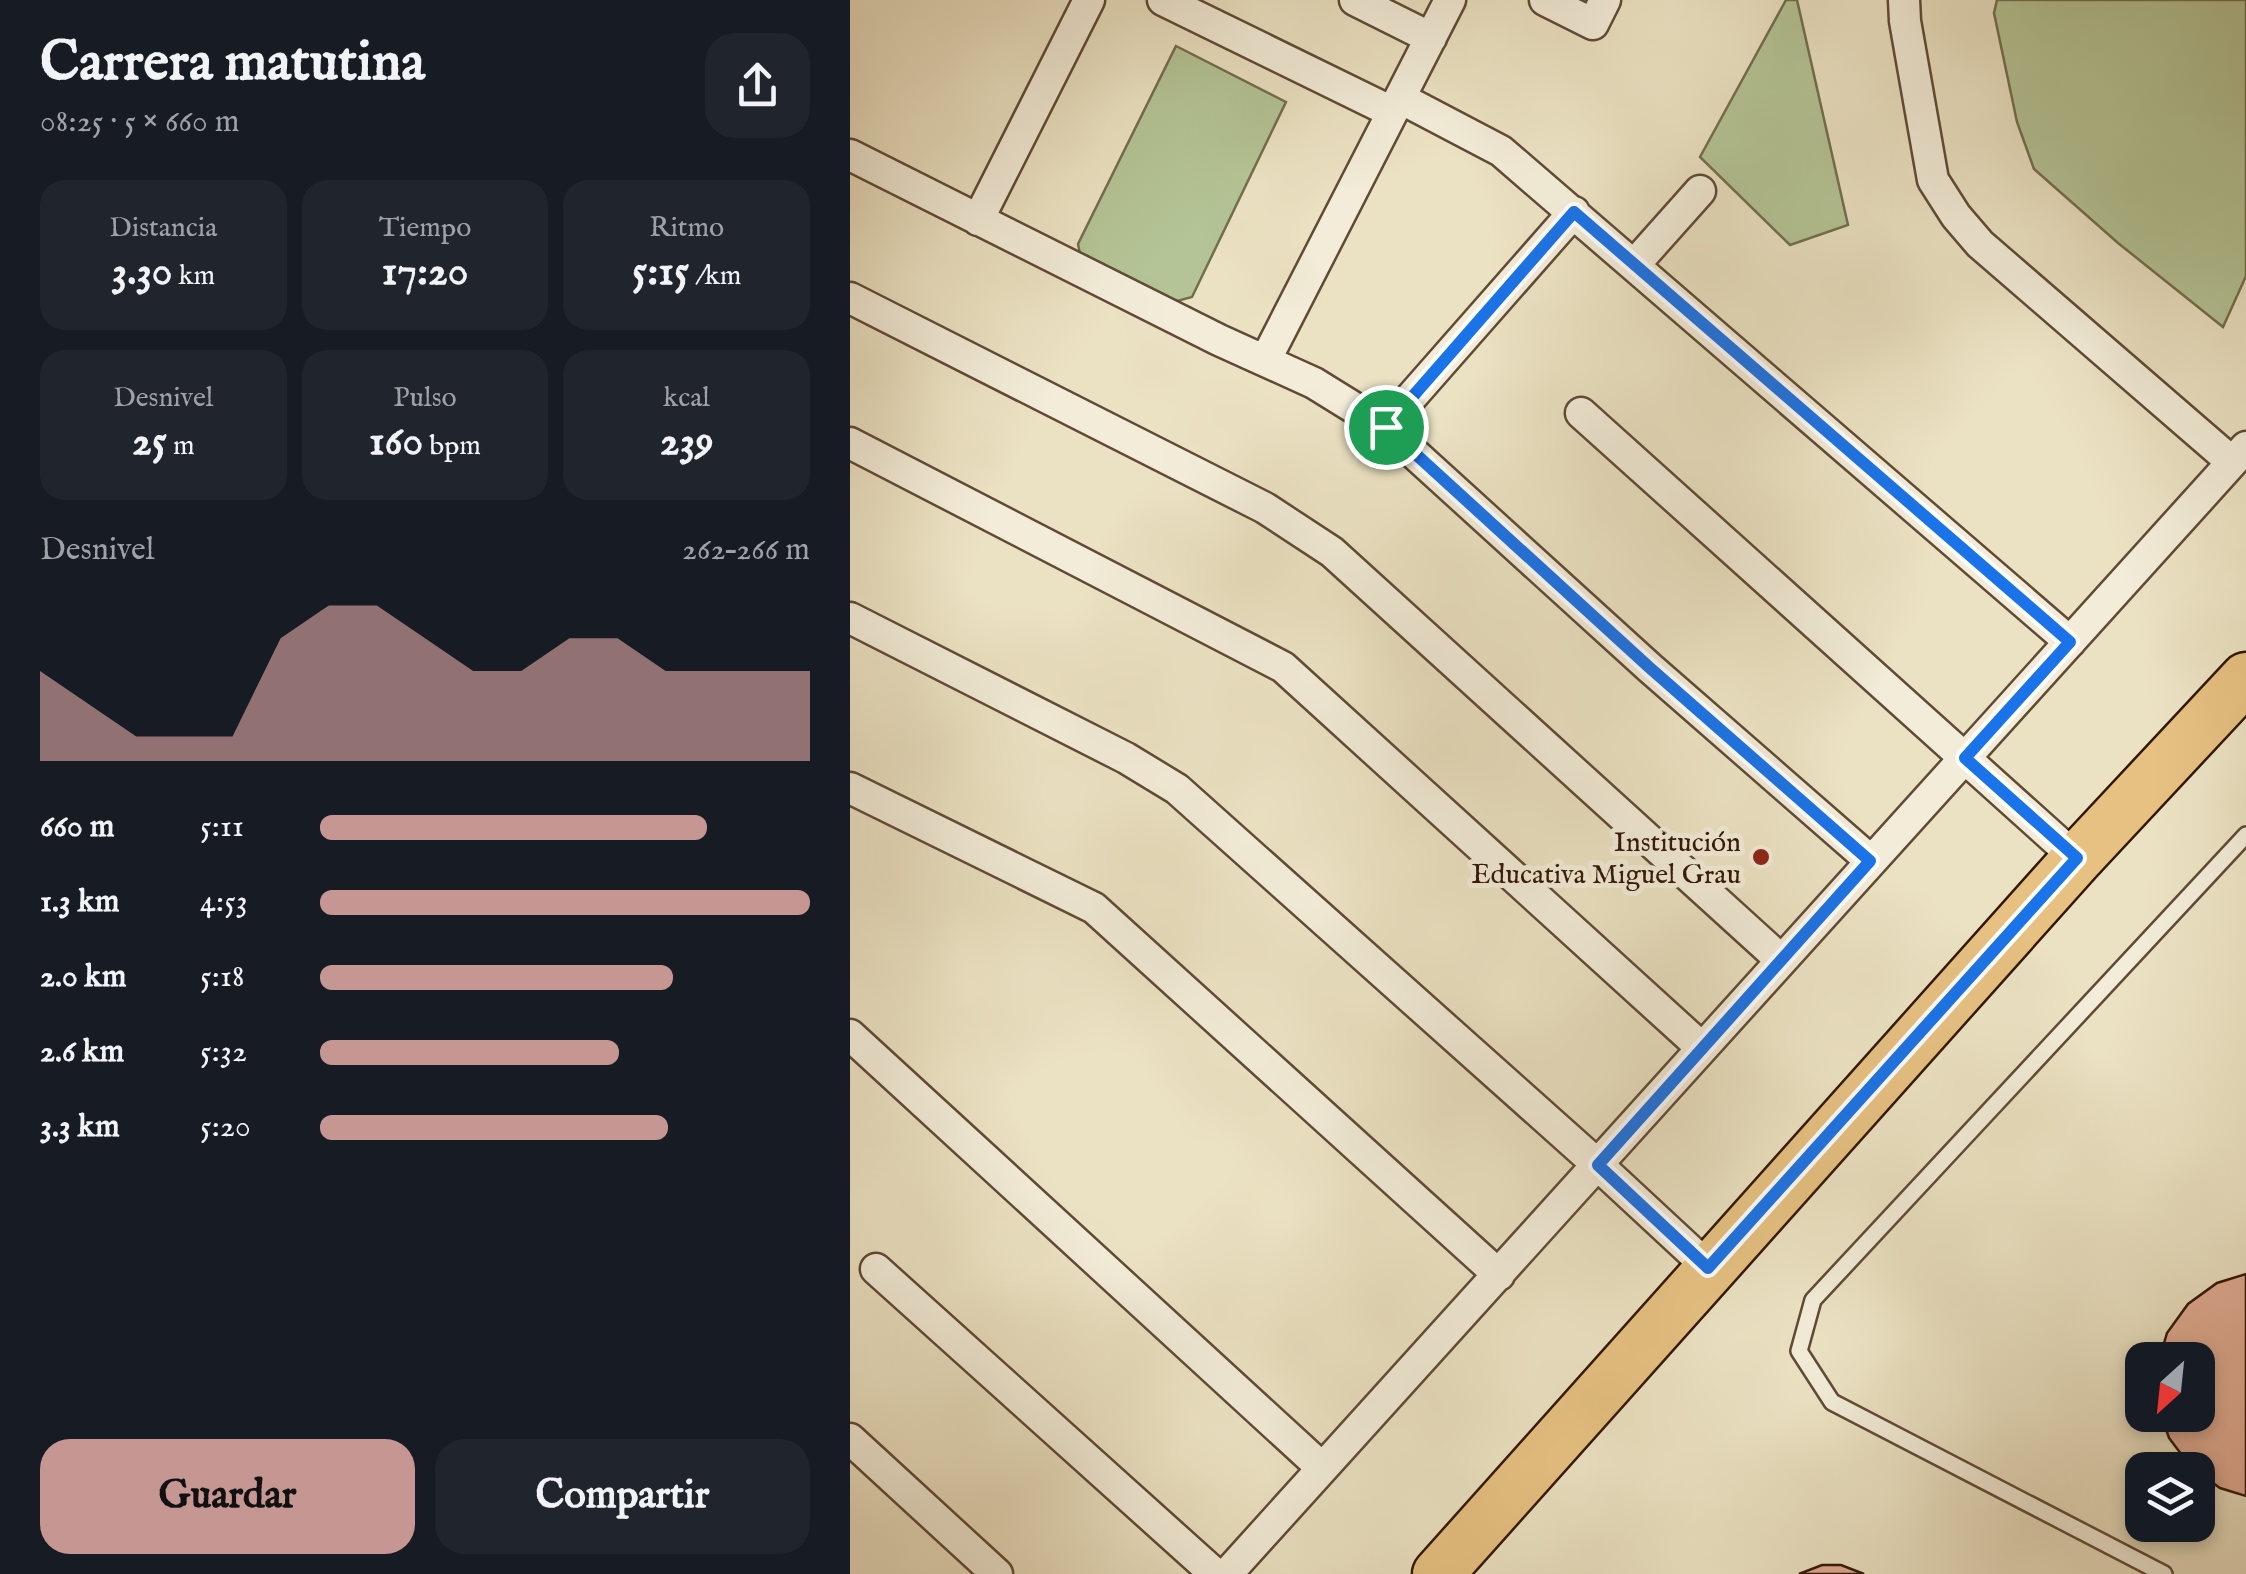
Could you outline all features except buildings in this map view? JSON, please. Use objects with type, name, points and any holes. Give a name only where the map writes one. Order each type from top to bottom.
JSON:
[{"type":"main road","points":[[1438,1574],[2077,858],[2246,678]]},
{"type":"street","points":[[978,220],[1089,0]]},
{"type":"street","points":[[1163,0],[1501,151],[2070,642]]},
{"type":"street","points":[[1356,0],[1431,38]]},
{"type":"street","points":[[1265,361],[1450,0]]},
{"type":"street","points":[[1545,0],[1592,24],[1605,0]]},
{"type":"street","points":[[1227,1574],[2239,455],[1980,244],[1956,216],[1933,180],[1904,22],[1904,0]]},
{"type":"street","points":[[850,155],[1314,383],[1386,427],[1650,668],[1870,861]]},
{"type":"street","points":[[1635,264],[1700,191]]},
{"type":"street","points":[[1386,427],[1574,212]]},
{"type":"street","points":[[850,298],[1264,508],[1332,552],[1781,960]]},
{"type":"street","points":[[1581,412],[2077,858]]},
{"type":"street","points":[[850,442],[1283,667],[1702,1048]]},
{"type":"street","points":[[850,618],[1126,758],[1176,789],[1708,1268]]},
{"type":"street","points":[[850,788],[1094,908],[1499,1275]]},
{"type":"street","points":[[850,1035],[1321,1467]]},
{"type":"street","points":[[876,1269],[1215,1574]]},
{"type":"street","points":[[850,1439],[996,1574]]},
{"type":"lane","points":[[2164,1574],[1832,1402],[1799,1350],[1812,1300],[2246,835]]},
{"type":"green space","points":[[1786,0],[1797,0],[1848,225],[1790,245],[1700,157]]},
{"type":"green space","points":[[1997,0],[2246,0],[2246,276],[2223,327],[2034,169],[2017,122],[1994,13]]},
{"type":"green space","points":[[1176,46],[1286,102],[1192,297],[1170,303],[1081,259],[1078,244]]},
{"type":"place","name":"Institución Educativa Miguel Grau","points":[[1761,857]]},
{"type":"route","points":[[1574,212],[2070,642],[1965,758],[2077,858],[1708,1268],[1598,1165],[1870,861],[1650,668],[1386,427],[1574,212]]}]
